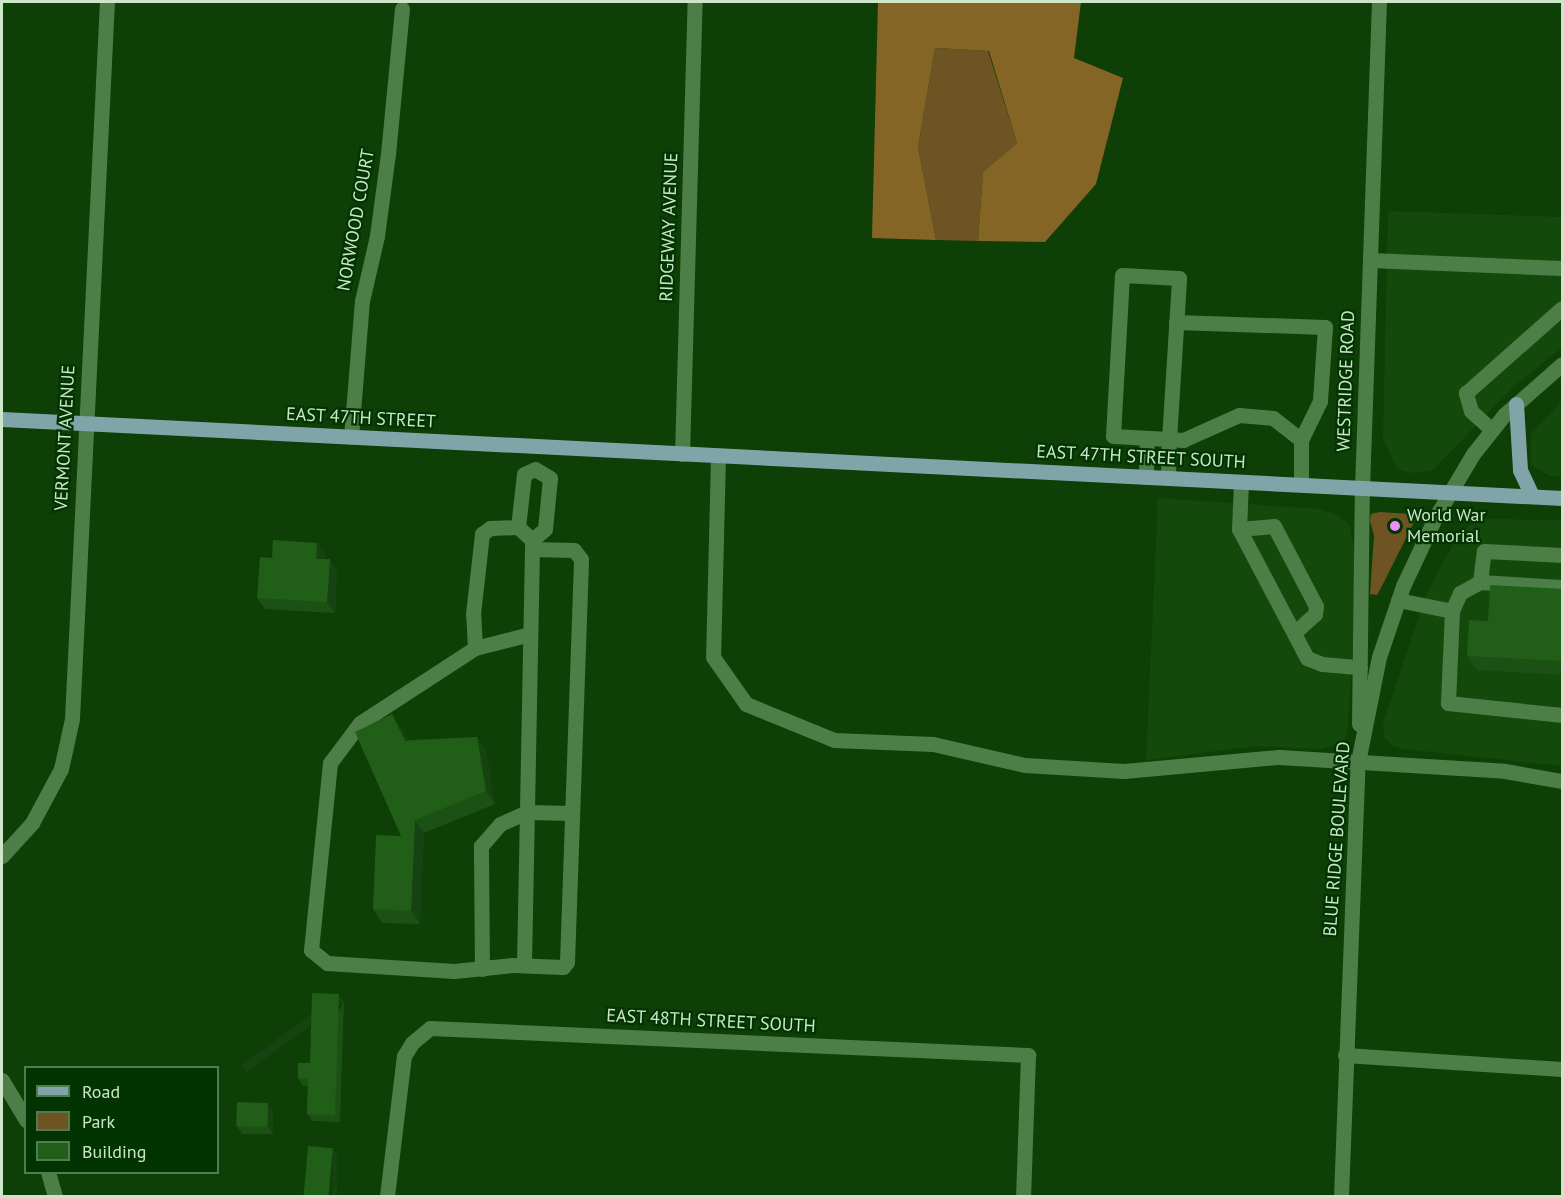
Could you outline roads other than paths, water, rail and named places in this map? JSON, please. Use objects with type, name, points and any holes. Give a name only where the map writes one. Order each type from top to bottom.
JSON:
[{"type":"main road","points":[[1516,404],[1520,470],[1533,496]]},
{"type":"main road","name":"EAST 47TH STREET","points":[[2,419],[718,456]]},
{"type":"main road","name":"EAST 47TH STREET SOUTH","points":[[718,456],[1563,498]]},
{"type":"street","name":"VERMONT AVENUE","points":[[2,856],[32,823],[61,769],[72,719],[106,2]]},
{"type":"street","name":"RIDGEWAY AVENUE","points":[[682,454],[695,2]]},
{"type":"street","name":"WESTRIDGE ROAD","points":[[1358,762],[1362,488],[1379,2]]},
{"type":"street","name":"NORWOOD COURT","points":[[351,437],[362,301],[377,236],[388,154],[402,9]]},
{"type":"street","points":[[1370,260],[1563,268]]},
{"type":"street","points":[[1168,478],[1169,439],[1179,278],[1122,275],[1113,436],[1169,439],[1183,440],[1239,415],[1251,414],[1273,418],[1300,440]]},
{"type":"street","points":[[1492,430],[1471,411],[1466,393],[1563,308]]},
{"type":"street","points":[[1176,322],[1325,327],[1320,401],[1300,440],[1302,484]]},
{"type":"street","name":"BLUE RIDGE BOULEVARD","points":[[1341,1197],[1358,762],[1379,657],[1398,600],[1435,518],[1473,453],[1516,404],[1563,364]]},
{"type":"street","points":[[1146,477],[1147,438]]},
{"type":"street","points":[[536,469],[538,447]]},
{"type":"street","points":[[718,456],[713,657],[746,704],[834,740],[933,744],[1025,765],[1124,771],[1279,757],[1505,771],[1563,781]]},
{"type":"street","points":[[530,634],[475,648],[360,723],[330,763],[310,950],[327,963],[454,971],[524,965],[563,967],[567,962],[581,559],[574,550],[532,545],[518,527],[524,474],[536,469]]},
{"type":"street","points":[[524,965],[532,545],[545,529],[550,478],[536,469]]},
{"type":"street","points":[[1241,482],[1239,529],[1307,658],[1322,664],[1360,667]]},
{"type":"street","points":[[1239,529],[1274,526],[1316,606],[1315,614],[1294,633]]},
{"type":"street","points":[[475,648],[473,614],[482,534],[490,528],[518,527]]},
{"type":"street","points":[[1480,582],[1484,551],[1563,555]]},
{"type":"street","points":[[1563,587],[1480,582],[1460,593],[1452,611],[1448,703],[1563,716]]},
{"type":"street","points":[[1398,600],[1452,611]]},
{"type":"street","points":[[482,969],[481,846],[500,824],[527,812],[572,813]]},
{"type":"street","name":"EAST 48TH STREET SOUTH","points":[[387,1197],[404,1056],[412,1042],[430,1028],[1028,1055],[1023,1197]]},
{"type":"street","points":[[1345,1055],[1563,1069]]},
{"type":"street","points":[[2,1080],[24,1117]]},
{"type":"street","points":[[48,1174],[55,1197]]},
{"type":"place","name":"World War Memorial","points":[[1395,526]]}]
